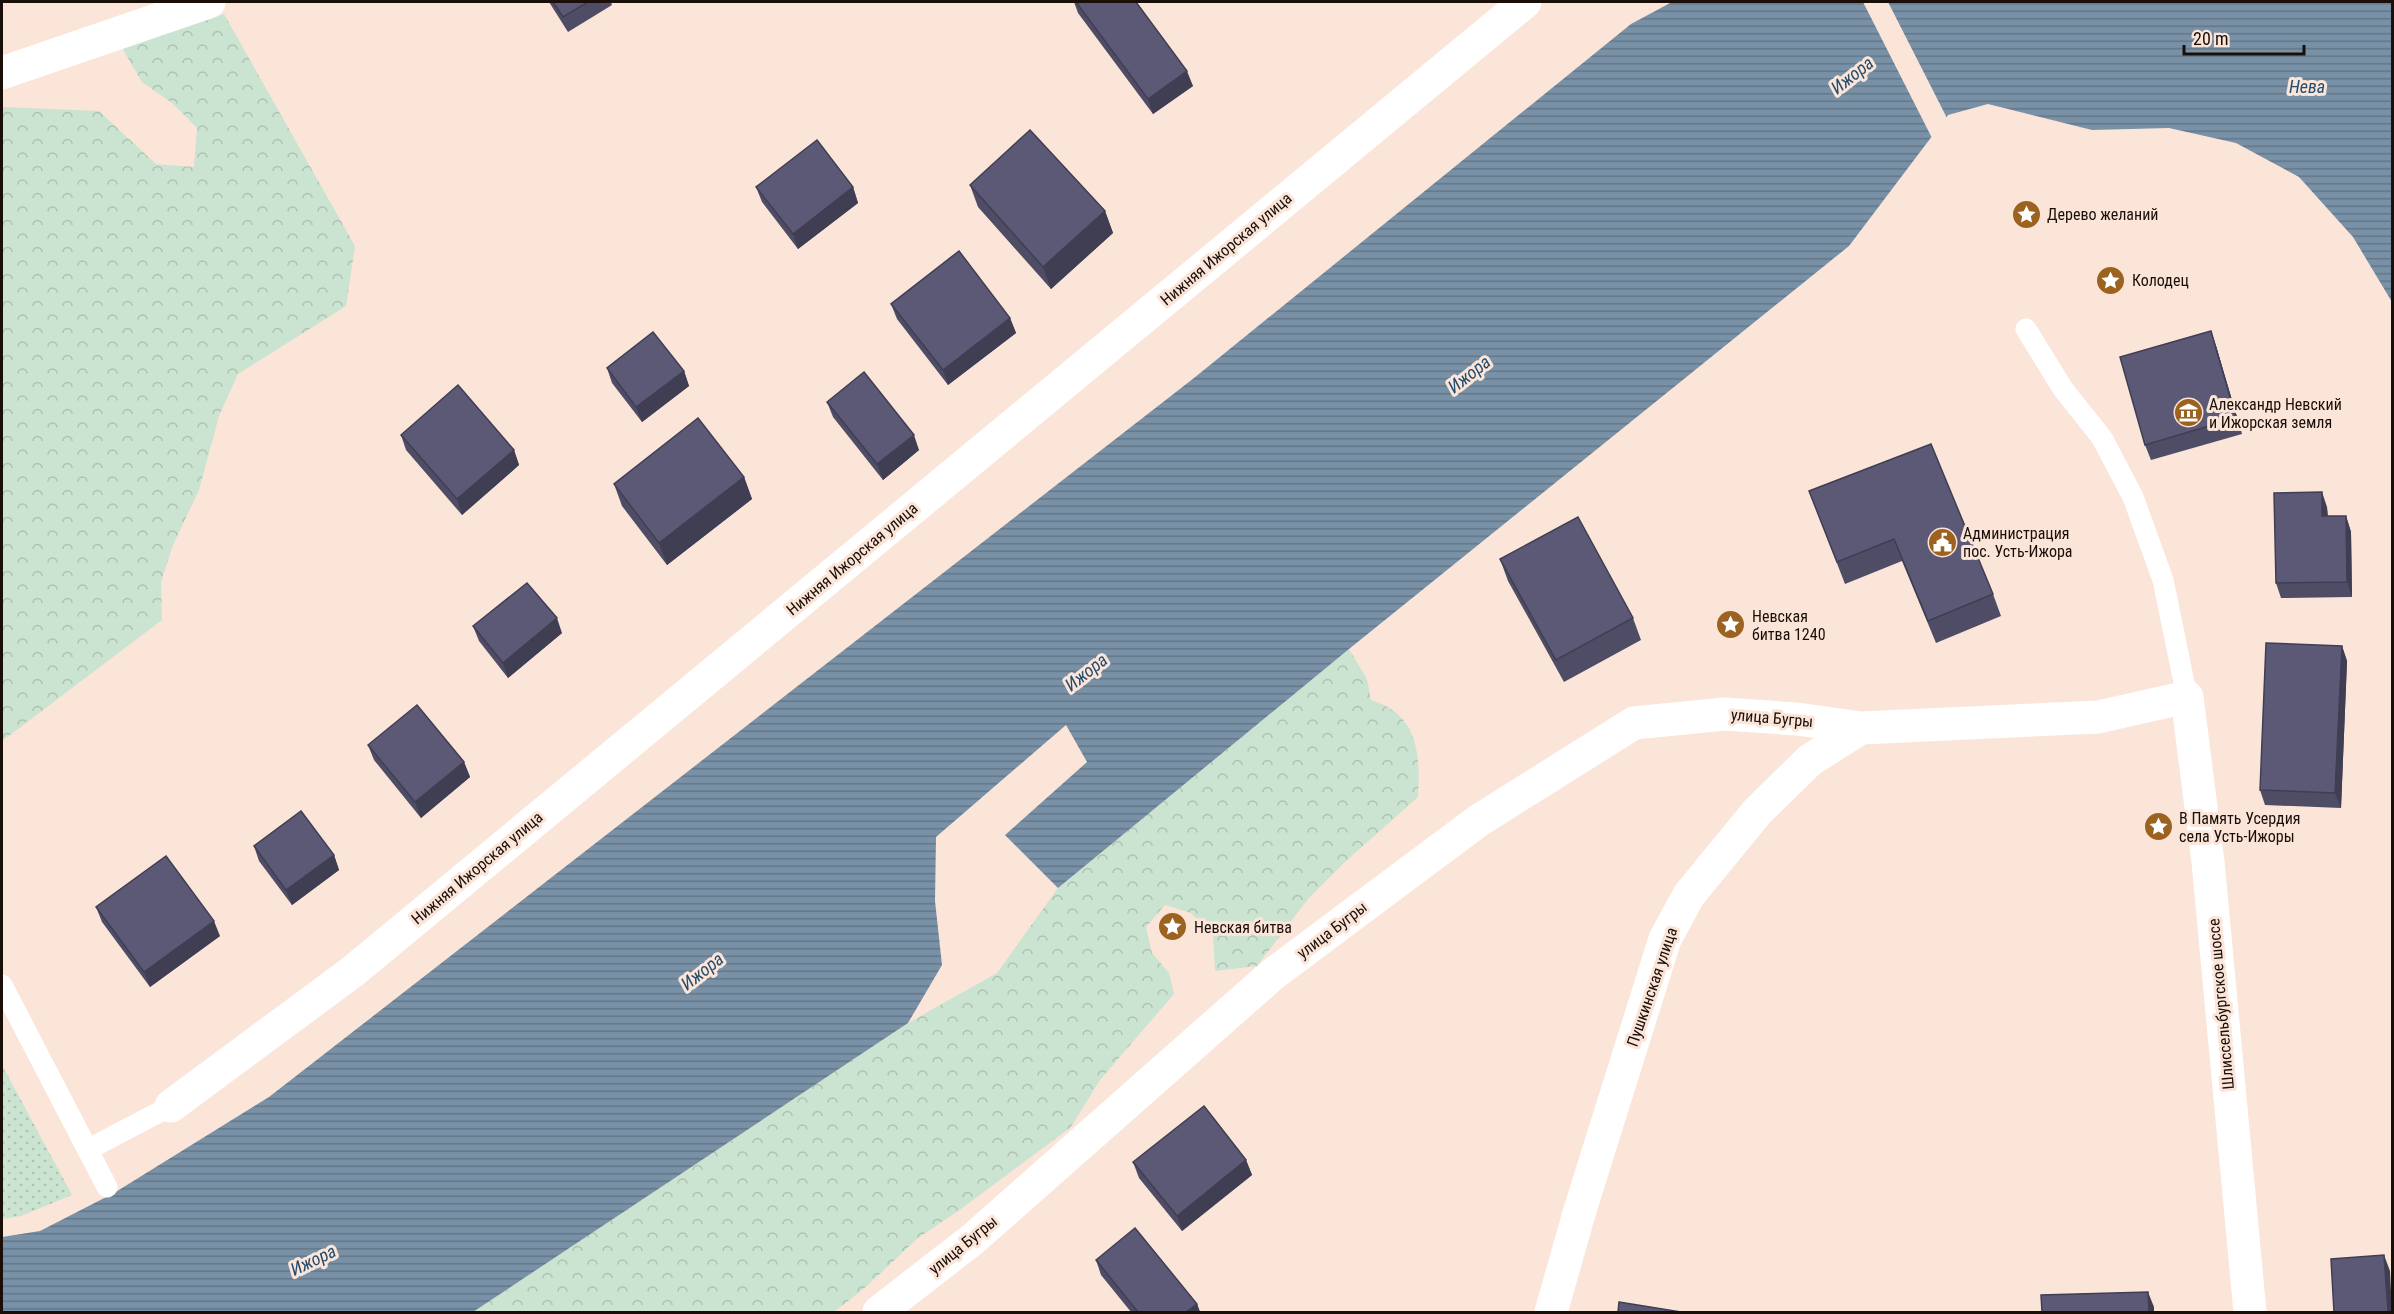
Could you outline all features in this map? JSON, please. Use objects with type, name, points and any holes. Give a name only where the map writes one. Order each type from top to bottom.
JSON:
[{"type":"street","points":[[2,73],[209,2]]},
{"type":"street","name":"Нижняя Ижорская улица","points":[[171,1106],[352,972],[1525,2]]},
{"type":"street","name":"улица Бугры","points":[[879,1312],[973,1239],[1273,974],[1478,821],[1634,723],[1725,714],[1797,719],[1861,728],[2098,717],[2187,697]]},
{"type":"street","name":"Шлиссельбургское шоссе","points":[[2187,697],[2208,862],[2250,1312]]},
{"type":"street","name":"Пушкинская улица","points":[[1551,1312],[1665,939],[1689,894],[1757,812],[1810,760],[1861,728]]},
{"type":"lane","points":[[2026,329],[2063,389],[2102,438],[2133,497],[2163,580],[2187,697]]},
{"type":"lane","points":[[2,985],[107,1187]]},
{"type":"lane","points":[[89,1149],[171,1106]]},
{"type":"green space","points":[[224,14],[355,246],[346,306],[238,374],[219,416],[199,490],[173,545],[161,582],[162,620],[2,741],[2,107],[99,111],[156,164],[194,167],[197,128],[172,103],[142,82],[122,48]]},
{"type":"green space","points":[[1349,649],[1367,679],[1371,700],[1399,715],[1413,738],[1417,751],[1418,797],[1345,862],[1308,899],[1257,966],[1215,971],[1213,936],[1191,913],[1165,905],[1146,927],[1152,953],[1169,973],[1174,994],[1100,1080],[1071,1127],[918,1238],[867,1286],[834,1312],[473,1312],[908,1023],[997,973],[1058,888]]},
{"type":"green space","points":[[2,1065],[72,1195],[21,1216],[2,1219]]},
{"type":"water","points":[[1672,2],[2392,2],[2392,302],[2353,237],[2299,177],[2236,143],[2169,128],[2092,130],[1988,104],[1948,115],[1849,246],[1349,649],[1058,888],[1005,835],[1087,762],[1066,725],[936,837],[935,901],[942,965],[908,1023],[473,1312],[2,1312],[2,1237],[40,1231],[114,1193],[269,1097],[1194,378],[1631,24]]},
{"type":"pier","points":[[1863,2],[1888,2],[1948,120],[1933,140]]},
{"type":"building","points":[[553,2],[588,2],[563,17]]},
{"type":"building","points":[[1076,2],[1136,2],[1187,71],[1148,99]]},
{"type":"building","points":[[1030,130],[1105,211],[1043,267],[970,185]]},
{"type":"building","points":[[817,140],[853,187],[793,234],[756,187]]},
{"type":"building","points":[[959,251],[1010,318],[943,370],[891,304]]},
{"type":"building","points":[[2211,331],[2236,418],[2145,445],[2120,357]]},
{"type":"building","points":[[653,332],[684,371],[636,407],[607,368]]},
{"type":"building","points":[[864,372],[914,435],[877,464],[827,402]]},
{"type":"building","points":[[458,385],[514,450],[457,499],[401,435]]},
{"type":"building","points":[[698,418],[744,477],[659,543],[614,484]]},
{"type":"building","points":[[1931,444],[1993,594],[1928,621],[1894,539],[1837,562],[1809,491]]},
{"type":"building","points":[[2322,492],[2322,516],[2346,516],[2347,582],[2276,583],[2274,493]]},
{"type":"building","points":[[1578,517],[1633,618],[1556,660],[1500,559]]},
{"type":"building","points":[[527,583],[557,618],[503,663],[473,626]]},
{"type":"building","points":[[2266,643],[2342,646],[2335,793],[2260,790]]},
{"type":"building","points":[[417,705],[464,762],[415,802],[368,745]]},
{"type":"building","points":[[301,811],[334,855],[286,890],[254,846]]},
{"type":"building","points":[[166,856],[214,921],[144,972],[96,907]]},
{"type":"building","points":[[1204,1106],[1246,1160],[1177,1216],[1133,1162]]},
{"type":"building","points":[[1135,1228],[1197,1304],[1186,1312],[1138,1312],[1096,1260]]},
{"type":"building","points":[[2384,1255],[2388,1312],[2334,1312],[2331,1259]]},
{"type":"building","points":[[2148,1292],[2149,1312],[2042,1312],[2041,1295]]},
{"type":"building","points":[[1619,1302],[1681,1312],[1618,1312]]},
{"type":"place","name":"Дерево желаний","points":[[2026,214]]},
{"type":"place","name":"Колодец","points":[[2111,280]]},
{"type":"place","name":"Александр Невский и Ижорская земля","points":[[2188,413]]},
{"type":"place","name":"Администрация пос. Усть-Ижора","points":[[1942,542]]},
{"type":"place","name":"Невская битва 1240","points":[[1731,625]]},
{"type":"place","name":"В Память Усердия села Усть-Ижоры","points":[[2158,827]]},
{"type":"place","name":"Невская битва","points":[[1173,927]]},
{"type":"water label","name":"Ижора","points":[[1852,75]]},
{"type":"water label","name":"Нева","points":[[2307,86]]},
{"type":"water label","name":"Ижора","points":[[1469,374]]},
{"type":"water label","name":"Ижора","points":[[1086,672]]},
{"type":"water label","name":"Ижора","points":[[702,971]]},
{"type":"water label","name":"Ижора","points":[[313,1260]]}]
